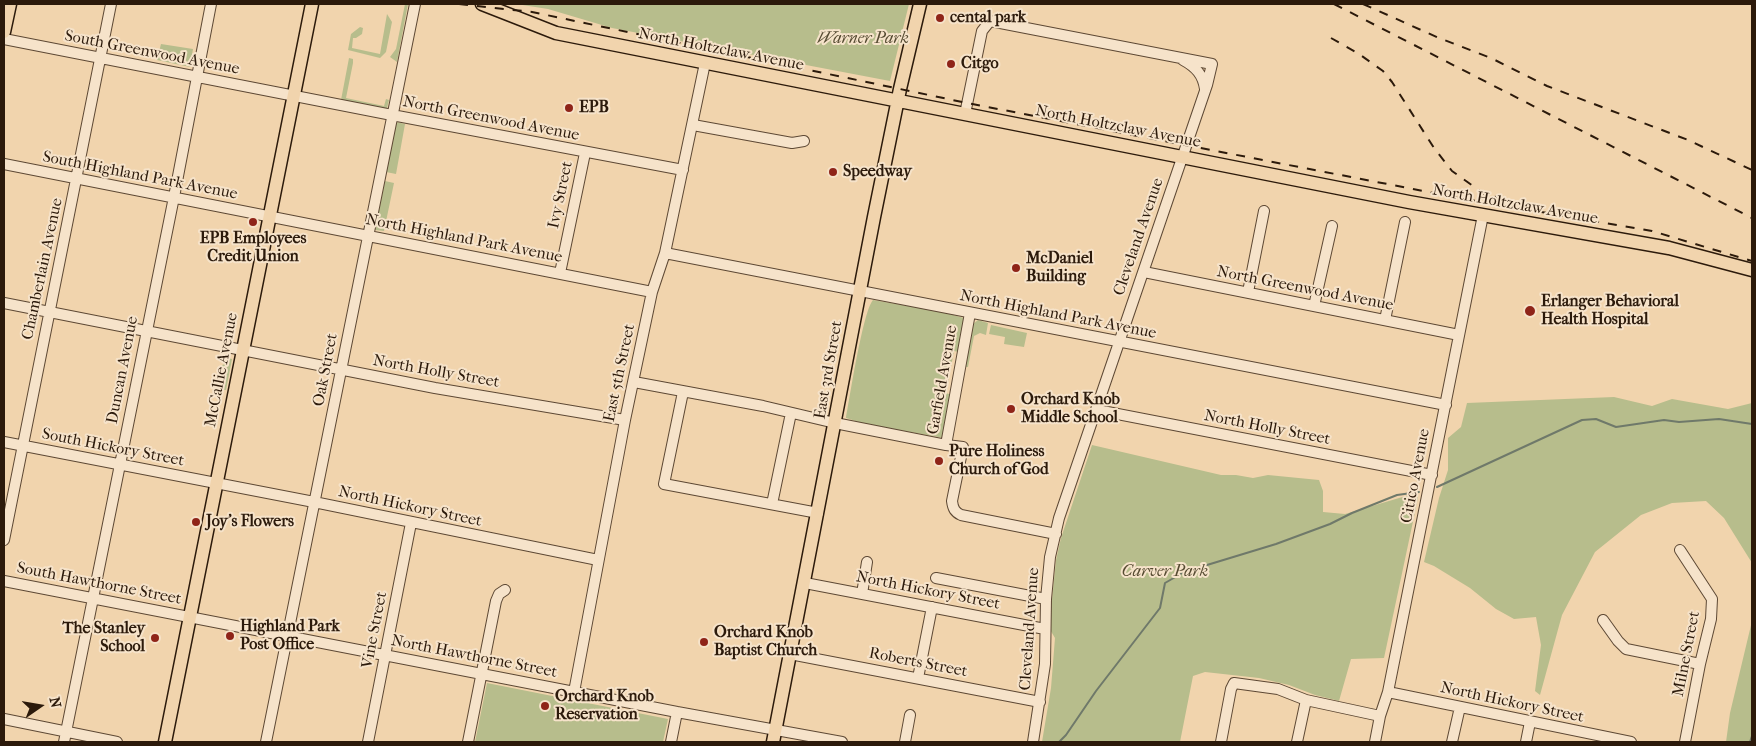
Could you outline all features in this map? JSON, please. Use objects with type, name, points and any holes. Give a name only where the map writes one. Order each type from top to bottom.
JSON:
[{"type":"main road","points":[[4,32],[10,4]]},
{"type":"main road","name":"McCallie Avenue","points":[[165,742],[312,4]]},
{"type":"main road","name":"North Holtzclaw Avenue","points":[[482,4],[556,33],[1409,202],[1669,248],[1752,270]]},
{"type":"main road","name":"East 3rd Street","points":[[774,742],[897,102],[920,4]]},
{"type":"street","name":"Chamberlain Avenue","points":[[4,540],[111,4]]},
{"type":"street","name":"Duncan Avenue","points":[[64,742],[174,198],[211,4]]},
{"type":"street","name":"Oak Street","points":[[266,742],[415,4]]},
{"type":"street","points":[[965,114],[982,30],[990,21],[1173,57],[1191,64],[1197,70],[1202,78],[1205,91]]},
{"type":"street","name":"South Greenwood Avenue","points":[[4,39],[294,96]]},
{"type":"street","name":"Cleveland Avenue","points":[[1033,742],[1044,664],[1046,599],[1050,557],[1060,518],[1205,91],[1212,64],[1173,57]]},
{"type":"street","name":"East 5th Street","points":[[574,692],[625,420],[652,292],[665,253],[705,63]]},
{"type":"street","name":"North Greenwood Avenue","points":[[294,96],[683,170]]},
{"type":"street","points":[[693,125],[792,143],[804,141]]},
{"type":"street","name":"Ivy Street","points":[[560,273],[586,153]]},
{"type":"street","name":"South Highland Park Avenue","points":[[4,164],[270,216]]},
{"type":"street","points":[[1248,292],[1264,211]]},
{"type":"street","name":"Citico Avenue","points":[[1375,742],[1380,716],[1388,692],[1483,215]]},
{"type":"street","name":"North Highland Park Avenue","points":[[270,216],[652,292]]},
{"type":"street","points":[[1385,320],[1406,222]]},
{"type":"street","points":[[1314,306],[1332,226]]},
{"type":"street","name":"North Highland Park Avenue","points":[[665,253],[1446,406]]},
{"type":"street","name":"North Greenwood Avenue","points":[[1144,272],[1459,335]]},
{"type":"street","name":"North Holly Street","points":[[4,304],[436,388],[625,420]]},
{"type":"street","name":"Garfield Avenue","points":[[970,313],[946,444],[963,447],[952,502],[956,513],[1056,534]]},
{"type":"street","points":[[634,382],[946,444]]},
{"type":"street","points":[[683,392],[664,484],[818,513]]},
{"type":"street","name":"North Holly Street","points":[[1097,410],[1432,476]]},
{"type":"street","points":[[772,504],[790,413]]},
{"type":"street","name":"South Hickory Street","points":[[4,442],[216,484]]},
{"type":"street","name":"North Hickory Street","points":[[216,484],[598,560]]},
{"type":"street","name":"Vine Street","points":[[368,742],[412,523]]},
{"type":"street","name":"Milne Street","points":[[1680,550],[1712,599],[1711,618],[1685,742]]},
{"type":"street","points":[[862,594],[867,562]]},
{"type":"street","points":[[936,578],[1046,599]]},
{"type":"street","name":"South Hawthorne Street","points":[[4,581],[189,617]]},
{"type":"street","name":"North Hickory Street","points":[[805,583],[1045,629]]},
{"type":"street","points":[[468,742],[496,601],[499,594],[505,590]]},
{"type":"street","points":[[918,678],[932,607]]},
{"type":"street","name":"North Hawthorne Street","points":[[189,617],[677,712],[842,742]]},
{"type":"street","points":[[1603,620],[1626,649],[1700,664]]},
{"type":"street","name":"Roberts Street","points":[[790,654],[1040,702]]},
{"type":"street","points":[[1221,742],[1231,689],[1234,683],[1278,689],[1306,700],[1380,716]]},
{"type":"street","name":"North Hickory Street","points":[[1388,692],[1631,742]]},
{"type":"street","points":[[1297,742],[1306,700]]},
{"type":"street","points":[[1452,742],[1460,707]]},
{"type":"street","points":[[671,742],[677,712]]},
{"type":"street","points":[[905,742],[910,715]]},
{"type":"street","points":[[4,719],[117,742]]},
{"type":"street","points":[[1526,742],[1530,722]]},
{"type":"green space","points":[[405,4],[408,4],[397,62],[390,57],[396,49]]},
{"type":"green space","name":"Warner Park","points":[[516,4],[909,4],[890,81],[612,28],[548,9]]},
{"type":"green space","points":[[387,14],[392,22],[386,52],[380,58],[348,50],[351,34],[360,27],[363,28],[362,34],[353,38],[352,48],[380,54]]},
{"type":"green space","points":[[161,44],[193,49],[190,67],[157,60]]},
{"type":"green space","points":[[349,58],[353,59],[353,63],[346,98],[384,106],[386,99],[389,100],[387,108],[341,100]]},
{"type":"green space","points":[[396,122],[405,124],[396,174],[386,172]]},
{"type":"green space","points":[[385,181],[394,183],[384,231],[375,230]]},
{"type":"green space","points":[[873,300],[943,312],[967,319],[961,333],[958,352],[954,351],[946,393],[952,395],[944,438],[865,424],[846,418],[861,337],[869,307]]},
{"type":"green space","points":[[978,320],[988,323],[986,335],[980,333],[974,336],[968,367],[965,367],[973,324]]},
{"type":"green space","points":[[991,325],[1027,333],[1024,347],[1004,344],[1005,337],[989,334]]},
{"type":"green space","points":[[228,358],[232,359],[226,390],[214,388],[215,385],[218,385],[222,365],[226,364]]},
{"type":"green space","points":[[1614,397],[1652,406],[1672,399],[1728,409],[1752,403],[1752,563],[1724,518],[1706,501],[1672,503],[1641,515],[1595,552],[1562,615],[1540,695],[1535,691],[1541,645],[1536,617],[1514,619],[1496,609],[1470,588],[1424,562],[1439,498],[1448,470],[1448,438],[1461,427],[1467,403]]},
{"type":"green space","name":"Carver Park","points":[[1092,445],[1221,475],[1253,478],[1268,475],[1319,480],[1323,491],[1323,512],[1345,514],[1416,493],[1418,498],[1384,658],[1351,659],[1339,701],[1315,695],[1289,685],[1259,678],[1205,672],[1193,676],[1180,742],[1042,742],[1051,688],[1055,638],[1049,628],[1056,560],[1061,538]]},
{"type":"green space","points":[[1752,621],[1752,742],[1726,742],[1730,713]]},
{"type":"green space","name":"Orchard Knob Reservation","points":[[487,683],[668,719],[663,742],[475,742]]},
{"type":"waterway","points":[[1437,487],[1582,420],[1596,419],[1616,427],[1664,420],[1679,422],[1719,419],[1752,424]]},
{"type":"waterway","points":[[1059,742],[1160,608],[1165,583],[1184,572],[1276,544],[1330,524],[1397,495],[1419,492]]},
{"type":"waterway","points":[[1750,742],[1752,736]]},
{"type":"railway","points":[[459,4],[532,12],[967,103],[1465,199],[1652,231],[1752,261]]},
{"type":"railway","points":[[1334,4],[1752,218]]},
{"type":"railway","points":[[1363,4],[1439,38],[1491,58],[1547,86],[1688,140],[1752,170]]},
{"type":"railway","points":[[1331,38],[1383,71],[1434,148],[1452,171],[1487,196],[1497,197]]},
{"type":"place","name":"cental park","points":[[940,18]]},
{"type":"place","name":"Citgo","points":[[951,64]]},
{"type":"place","name":"EPB","points":[[569,108]]},
{"type":"place","name":"Speedway","points":[[833,172]]},
{"type":"place","name":"EPB Employees Credit Union","points":[[253,222]]},
{"type":"place","name":"McDaniel Building","points":[[1016,268]]},
{"type":"place","name":"Erlanger Behavioral Health Hospital","points":[[1530,311]]},
{"type":"place","name":"Orchard Knob Middle School","points":[[1011,409]]},
{"type":"place","name":"Pure Holiness Church of God","points":[[939,461]]},
{"type":"place","name":"Joy's Flowers","points":[[196,522]]},
{"type":"place","name":"Highland Park Post Office","points":[[230,636]]},
{"type":"place","name":"The Stanley School","points":[[155,638]]},
{"type":"place","name":"Orchard Knob Baptist Church","points":[[704,642]]},
{"type":"place","name":"Orchard Knob Reservation","points":[[545,706]]}]
